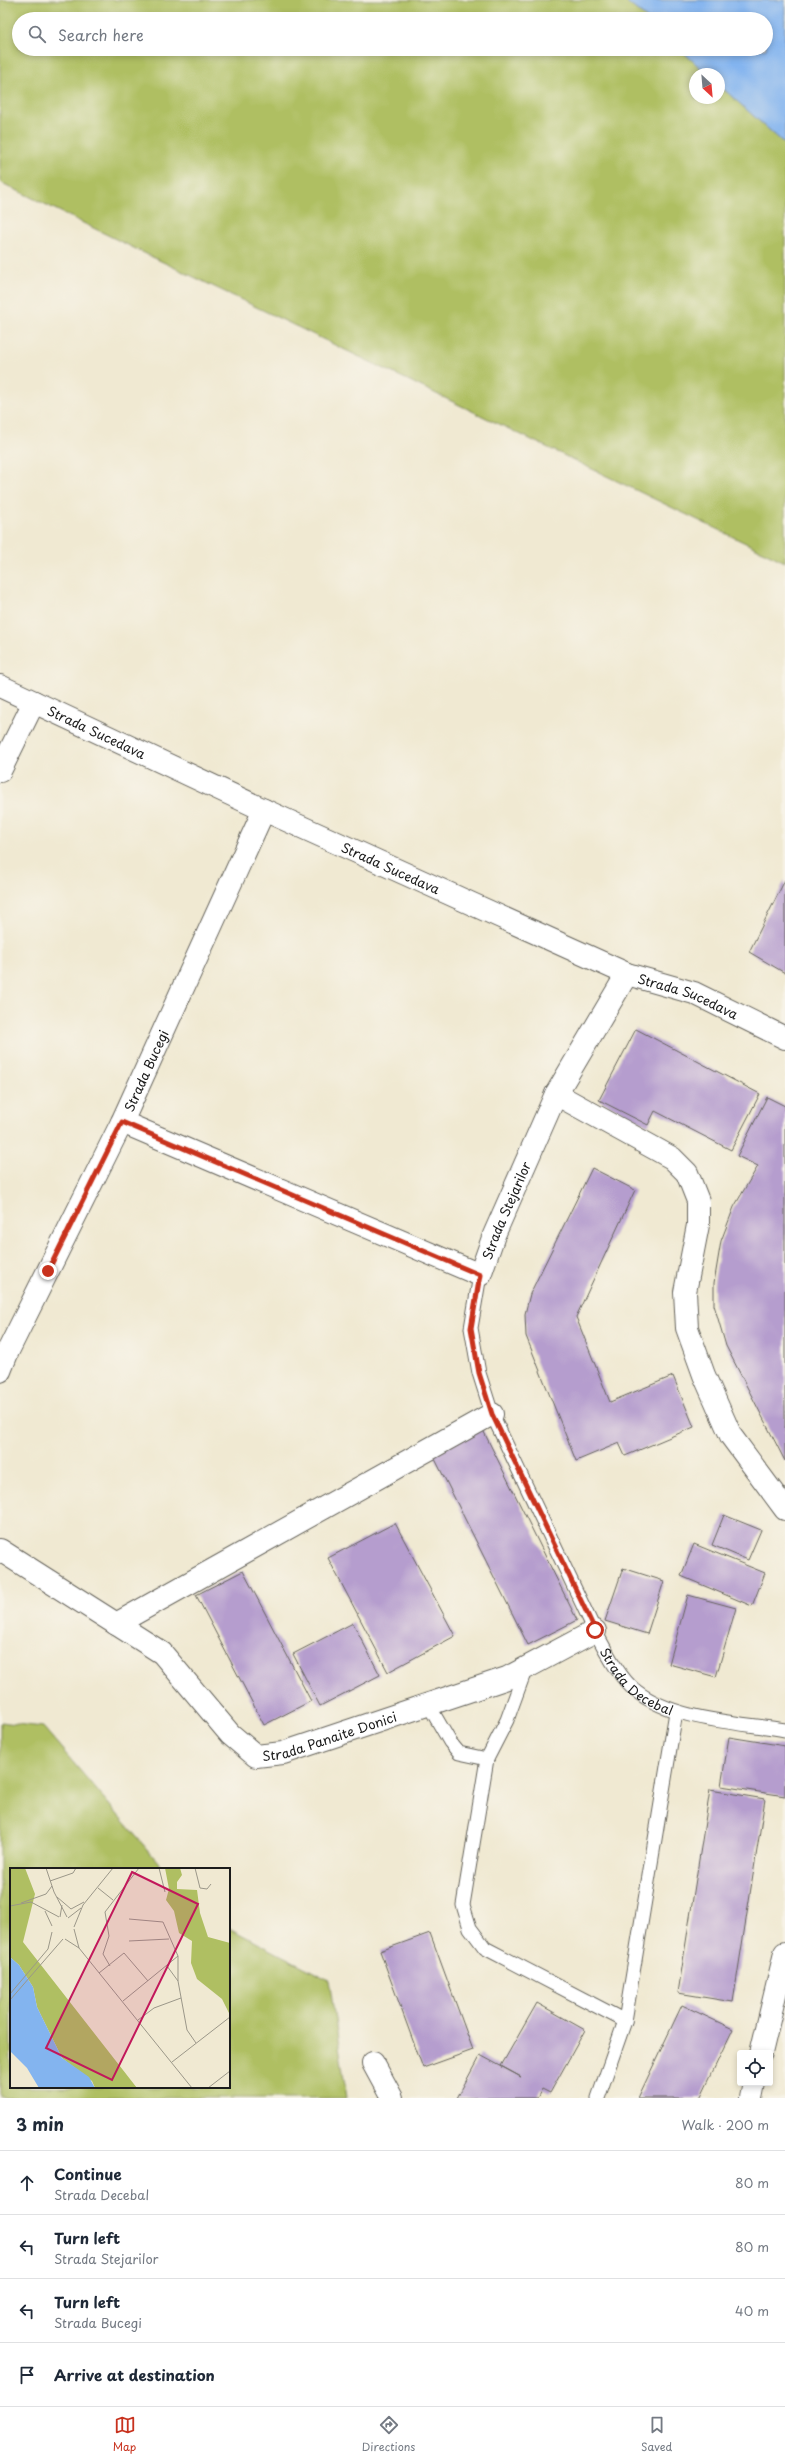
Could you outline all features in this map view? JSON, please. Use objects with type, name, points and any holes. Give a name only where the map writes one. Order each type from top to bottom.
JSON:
[{"type":"street","name":"Strada Sucedava","points":[[0,686],[264,810],[627,974],[694,993],[785,1038]]},
{"type":"street","points":[[0,771],[34,702]]},
{"type":"street","name":"Strada Bucegi","points":[[0,1371],[4,1350],[122,1122],[264,810]]},
{"type":"street","name":"Strada Stejarilor","points":[[122,1122],[480,1275],[494,1235],[556,1094],[627,974]]},
{"type":"street","points":[[556,1094],[672,1158],[688,1173],[698,1201],[698,1225],[684,1292],[687,1328],[704,1375],[731,1436],[785,1509]]},
{"type":"street","points":[[116,1624],[492,1414]]},
{"type":"street","name":"Strada Panaite Donici","points":[[0,1550],[162,1653],[230,1734],[256,1756],[283,1753],[507,1678],[595,1630]]},
{"type":"street","points":[[762,2050],[785,1952]]},
{"type":"street","points":[[374,2063],[392,2098]]},
{"type":"street","points":[[751,2098],[753,2086]]},
{"type":"lane","name":"Strada Decebal","points":[[480,1275],[471,1328],[479,1373],[492,1414],[595,1630],[612,1662],[635,1691],[676,1712],[785,1730]]},
{"type":"lane","points":[[526,1668],[507,1720],[487,1760],[463,1905],[470,1928],[485,1948],[625,2021]]},
{"type":"lane","points":[[428,1704],[450,1742],[459,1753],[487,1760]]},
{"type":"lane","points":[[598,2098],[625,2021],[676,1712]]},
{"type":"green space","points":[[0,0],[624,0],[639,12],[12,12],[12,56],[688,56],[701,68],[689,68],[689,104],[725,104],[725,90],[785,144],[785,562],[0,182]]},
{"type":"green space","points":[[0,1722],[43,1727],[163,1868],[10,1868],[10,2088],[230,2088],[230,1929],[329,1980],[347,2098],[0,2098]]},
{"type":"water","points":[[624,0],[785,0],[785,144],[725,90],[725,68],[701,68],[688,56],[773,56],[773,12],[639,12]]},
{"type":"building","points":[[785,880],[785,973],[749,952]]},
{"type":"building","points":[[636,1029],[760,1094],[731,1150],[655,1111],[648,1125],[599,1100]]},
{"type":"building","points":[[767,1097],[785,1106],[785,1461],[726,1346],[714,1305],[714,1283],[721,1241],[734,1207],[758,1166],[737,1156]]},
{"type":"building","points":[[592,1168],[635,1190],[576,1317],[610,1402],[673,1376],[694,1427],[625,1456],[619,1443],[576,1461],[526,1336],[525,1314],[530,1294]]},
{"type":"building","points":[[482,1428],[577,1620],[528,1645],[432,1453]]},
{"type":"building","points":[[724,1515],[761,1530],[748,1560],[712,1545]]},
{"type":"building","points":[[395,1523],[455,1636],[388,1672],[328,1558]]},
{"type":"building","points":[[694,1544],[765,1573],[752,1606],[681,1576]]},
{"type":"building","points":[[623,1568],[664,1581],[647,1634],[605,1621]]},
{"type":"building","points":[[243,1571],[311,1701],[264,1725],[196,1595]]},
{"type":"building","points":[[688,1595],[736,1608],[716,1677],[669,1664]]},
{"type":"building","points":[[353,1623],[380,1675],[320,1706],[293,1654]]},
{"type":"building","points":[[729,1737],[785,1746],[785,1796],[721,1786]]},
{"type":"building","points":[[710,1790],[765,1799],[733,2002],[678,1993]]},
{"type":"building","points":[[430,1933],[473,2050],[423,2068],[380,1951]]},
{"type":"building","points":[[537,2003],[585,2030],[550,2093],[542,2089],[537,2098],[457,2098],[480,2055],[521,2077],[501,2066]]},
{"type":"building","points":[[682,2005],[733,2029],[700,2098],[638,2098]]},
{"type":"route","points":[[48,1271],[122,1122],[480,1275],[471,1328],[479,1373],[492,1414],[595,1630]]}]
